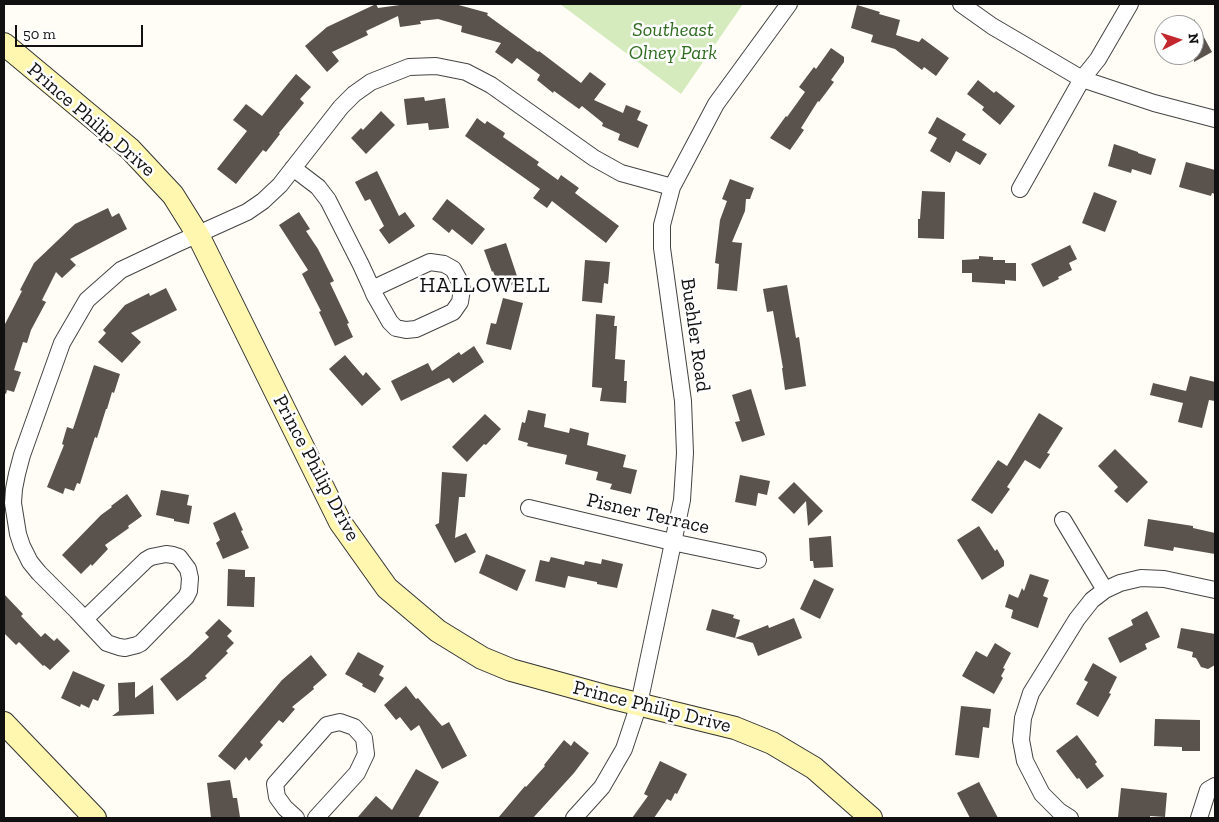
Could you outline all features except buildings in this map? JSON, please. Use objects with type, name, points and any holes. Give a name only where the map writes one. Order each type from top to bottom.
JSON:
[{"type":"street","name":"Buehler Road","points":[[574,818],[602,787],[624,750],[639,704],[682,500],[685,453],[683,401],[662,248],[662,225],[672,187],[716,104],[789,4]]},
{"type":"street","points":[[961,4],[992,26],[1082,79],[1154,103],[1215,119]]},
{"type":"street","points":[[1020,190],[1082,79],[1098,59],[1130,4]]},
{"type":"street","name":"Prince Philip Drive","points":[[4,44],[130,149],[173,195],[198,235],[340,522],[387,588],[438,631],[482,658],[511,670],[609,697],[735,728],[772,743],[814,768],[872,818]]},
{"type":"street","points":[[85,619],[151,557],[159,554],[172,555],[179,558],[188,569],[190,578],[189,591],[186,597],[142,643],[125,648],[107,642],[38,573],[30,562],[18,534],[14,489],[17,474],[62,343],[87,300],[121,270],[247,212],[263,202],[280,185],[341,107],[354,94],[371,82],[409,67],[436,66],[466,72],[491,85],[594,158],[621,173],[672,187]]},
{"type":"street","points":[[293,168],[318,187],[328,200],[372,289],[390,322],[396,328],[416,329],[453,312],[460,302],[462,289],[453,269],[444,264],[430,262],[372,289]]},
{"type":"street","name":"Pisner Terrace","points":[[528,508],[758,560]]},
{"type":"street","points":[[1063,520],[1105,590]]},
{"type":"street","points":[[1070,818],[1042,794],[1026,761],[1021,740],[1022,718],[1031,694],[1077,619],[1092,600],[1105,590],[1120,583],[1141,578],[1164,579],[1215,590]]},
{"type":"street","points":[[296,818],[277,797],[275,784],[327,725],[340,722],[354,726],[364,738],[366,754],[357,773],[316,818]]},
{"type":"street","points":[[4,723],[95,818]]},
{"type":"street","points":[[1199,818],[1208,790],[1215,786]]},
{"type":"green space","name":"Southeast Olney Park","points":[[560,4],[743,4],[681,94]]},
{"type":"district","name":"HALLOWELL","points":[[485,286]]}]
